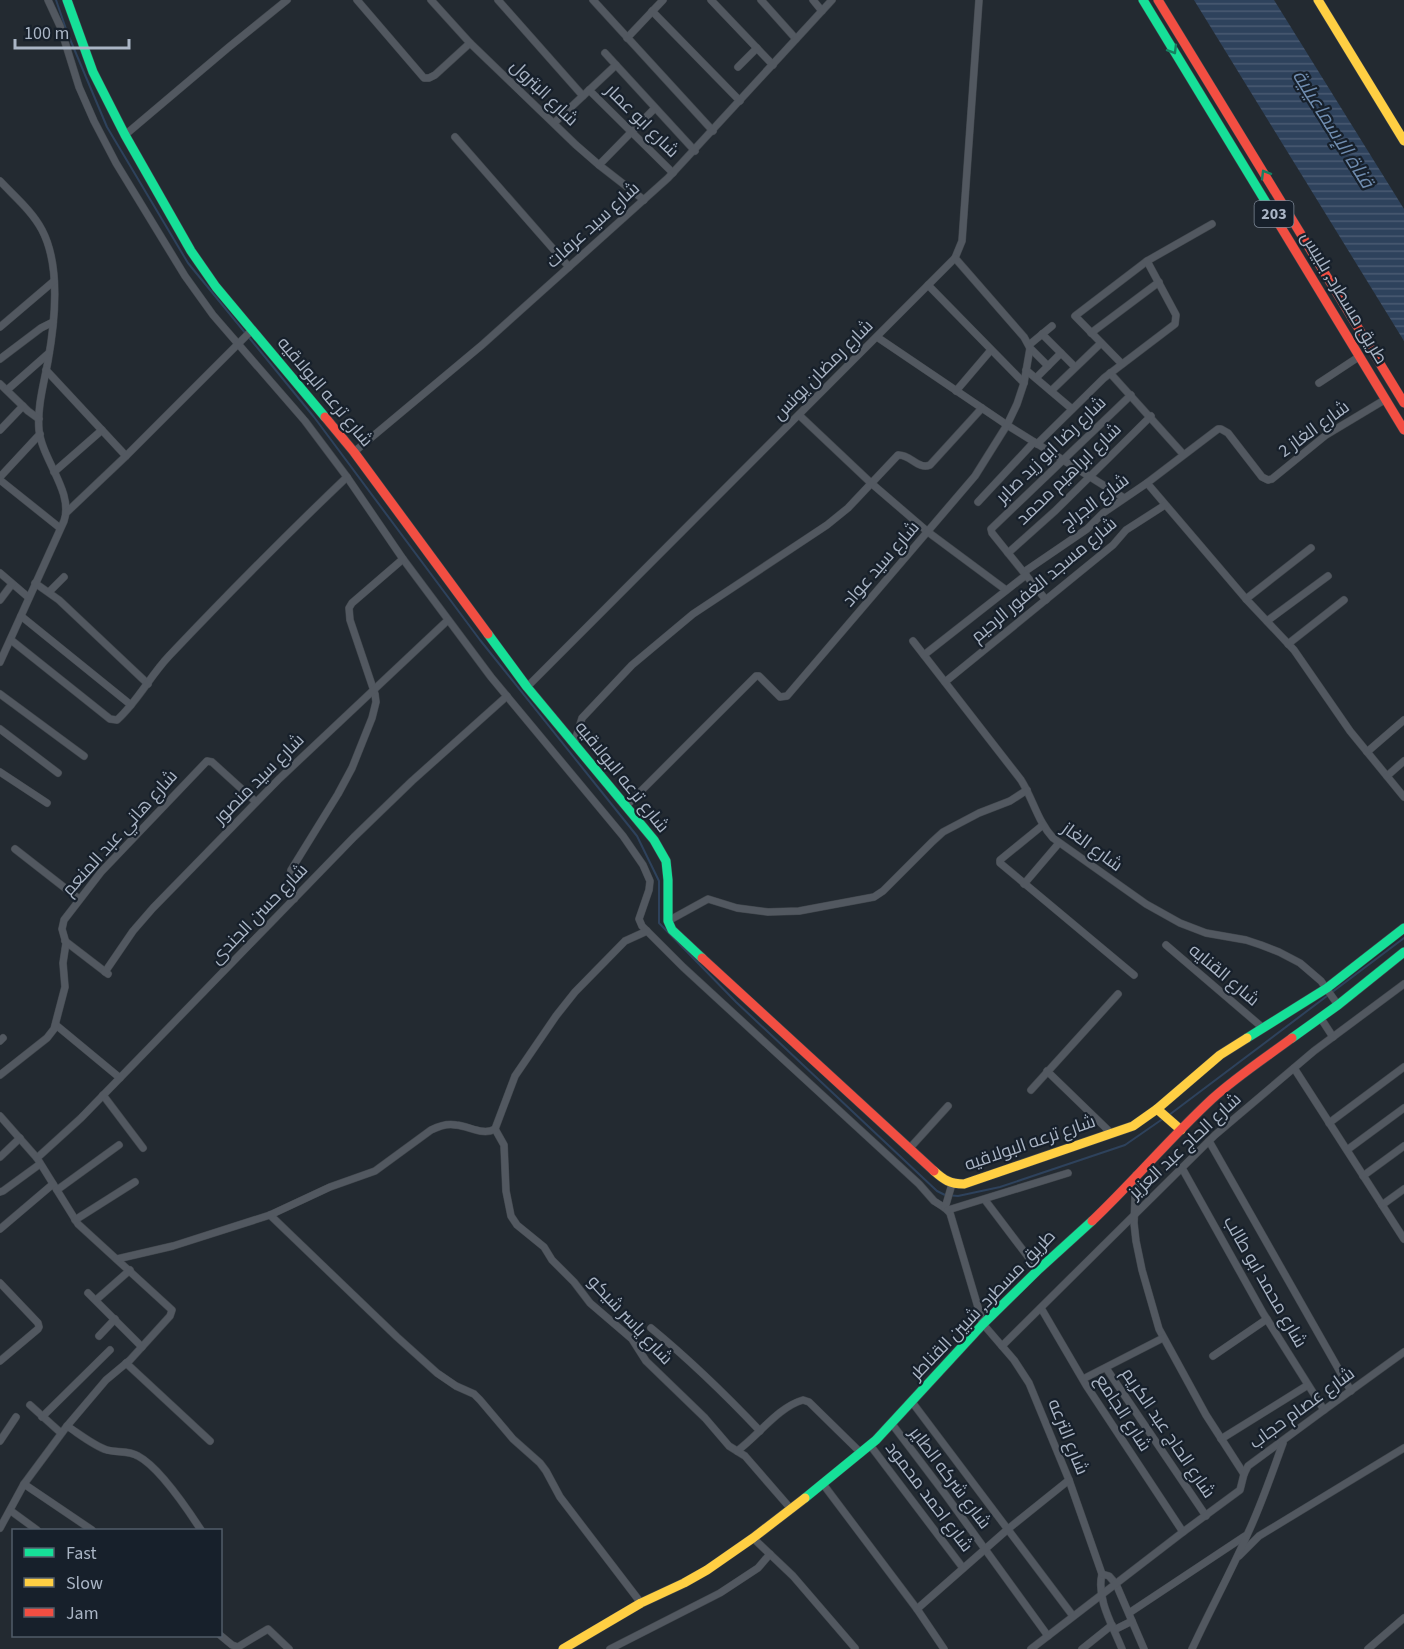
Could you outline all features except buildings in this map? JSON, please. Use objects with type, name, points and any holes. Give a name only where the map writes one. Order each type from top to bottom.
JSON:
[{"type":"main road","name":"شارع ترعه البولاقيه","points":[[67,0],[93,72],[191,251],[216,287],[354,452],[527,687],[654,840],[666,861],[668,921],[672,930],[951,1186],[964,1184],[1133,1126],[1158,1111],[1207,1065],[1327,988],[1404,928]]},
{"type":"main road","name":"طريق مسطرد, بلبيس","points":[[1143,0],[1404,430]]},
{"type":"main road","name":"طريق مسطرد, بلبيس","points":[[1158,0],[1404,404]]},
{"type":"main road","points":[[1318,0],[1404,141]]},
{"type":"main road","name":"طريق مسطرد, شبين القناطر","points":[[563,1649],[641,1603],[699,1574],[755,1540],[861,1453],[986,1327],[1038,1270],[1113,1201],[1212,1099],[1338,1005],[1404,952]]},
{"type":"main road","points":[[1158,1111],[1181,1130]]},
{"type":"street","name":"شارع ترعه البولاقيه","points":[[48,0],[60,26],[79,87],[93,121],[189,284],[305,421],[448,620],[507,696],[600,807],[643,865],[649,877],[650,886],[639,919],[647,931]]},
{"type":"street","points":[[126,135],[287,0]]},
{"type":"street","points":[[357,0],[424,78],[435,75],[470,43]]},
{"type":"street","name":"شارع البترول","points":[[431,0],[470,43],[554,123],[599,165],[644,200]]},
{"type":"street","name":"شارع ابو عمار","points":[[498,0],[586,93],[631,131],[673,173]]},
{"type":"street","points":[[593,0],[713,131]]},
{"type":"street","points":[[627,38],[663,0]]},
{"type":"street","points":[[711,0],[773,65]]},
{"type":"street","points":[[761,0],[796,39]]},
{"type":"street","points":[[813,0],[822,11]]},
{"type":"street","name":"شارع سيد عرفات","points":[[354,452],[482,345],[673,173],[832,0]]},
{"type":"street","name":"شارع رمضان يونس","points":[[527,687],[955,258],[962,241],[980,0]]},
{"type":"street","points":[[652,11],[740,101]]},
{"type":"street","points":[[738,67],[757,48]]},
{"type":"street","points":[[605,53],[694,151]]},
{"type":"street","points":[[554,123],[615,65]]},
{"type":"street","points":[[599,165],[654,108]]},
{"type":"street","points":[[455,137],[569,267]]},
{"type":"street","points":[[0,181],[41,228],[50,247],[54,281],[53,322],[39,419],[43,449],[65,498],[67,512]]},
{"type":"street","points":[[1122,364],[1075,316],[1147,261],[1212,224]]},
{"type":"street","points":[[955,258],[1024,337],[1029,347],[1048,366]]},
{"type":"street","points":[[978,502],[1110,373],[1173,326],[1176,315],[1147,261]]},
{"type":"street","points":[[0,327],[54,281]]},
{"type":"street","points":[[1091,333],[1159,282]]},
{"type":"street","points":[[928,285],[1024,383]]},
{"type":"street","points":[[0,359],[41,328],[53,322]]},
{"type":"street","points":[[1029,347],[1052,326]]},
{"type":"street","points":[[0,662],[67,512],[252,330]]},
{"type":"street","points":[[1042,333],[1076,367]]},
{"type":"street","points":[[877,337],[1007,425],[1124,498]]},
{"type":"street","points":[[1051,391],[1101,343]]},
{"type":"street","name":"شارع سيد عواد","points":[[626,807],[756,676],[759,676],[780,697],[786,696],[972,481],[1007,425],[1017,404],[1024,383],[1029,347]]},
{"type":"street","points":[[956,391],[991,350]]},
{"type":"street","points":[[39,419],[3,389],[49,353]]},
{"type":"street","points":[[1036,378],[1061,353]]},
{"type":"street","points":[[1319,383],[1360,356]]},
{"type":"street","points":[[46,370],[126,456]]},
{"type":"street","points":[[1026,370],[1071,409]]},
{"type":"street","points":[[1110,373],[1183,454]]},
{"type":"street","name":"شارع رضا ابو زيد صابر","points":[[1008,553],[992,533],[992,528],[1131,394]]},
{"type":"street","name":"شارع الغاز 2","points":[[1262,477],[1272,480],[1326,435],[1386,399]]},
{"type":"street","points":[[0,430],[23,406]]},
{"type":"street","points":[[574,744],[582,718],[632,665],[693,614],[827,525],[848,508],[900,454],[922,466],[930,465],[981,408]]},
{"type":"street","points":[[799,415],[871,483],[928,532],[1006,590]]},
{"type":"street","name":"شارع ابراهيم محمد","points":[[1008,553],[1151,416]]},
{"type":"street","name":"شارع الجراج","points":[[924,655],[1025,573],[1087,529],[1103,513],[1147,483],[1207,436],[1221,429],[1228,433],[1262,477]]},
{"type":"street","points":[[54,472],[102,430]]},
{"type":"street","points":[[40,434],[0,479],[60,528]]},
{"type":"street","points":[[11,640],[110,719],[117,720],[169,656],[270,551],[347,477]]},
{"type":"street","points":[[1147,483],[1246,600],[1288,644],[1350,731],[1404,797]]},
{"type":"street","name":"شارع مسجد الغفور الرحيم","points":[[945,682],[1113,545],[1123,532],[1165,505]]},
{"type":"street","points":[[1246,600],[1311,548]]},
{"type":"street","points":[[1008,553],[1046,600]]},
{"type":"street","points":[[294,900],[291,870],[352,768],[376,702],[374,689],[350,620],[350,608],[357,598],[403,559]]},
{"type":"street","points":[[0,573],[28,597]]},
{"type":"street","points":[[1267,621],[1328,576]]},
{"type":"street","points":[[49,592],[64,577]]},
{"type":"street","points":[[35,583],[49,592],[96,633],[148,684]]},
{"type":"street","points":[[0,600],[12,584]]},
{"type":"street","points":[[1288,644],[1344,600]]},
{"type":"street","points":[[21,616],[131,705]]},
{"type":"street","name":"شارع سيد منصور","points":[[65,941],[107,973],[134,931],[153,908],[256,802],[448,620]]},
{"type":"street","name":"شارع الغاز","points":[[913,641],[1027,789],[1047,832],[1059,843],[1146,904],[1180,923],[1206,933],[1246,940],[1279,952],[1307,968],[1327,988],[1338,1005]]},
{"type":"street","points":[[0,694],[84,756]]},
{"type":"street","name":"شارع حسن الجندى","points":[[0,1192],[39,1161],[406,786],[507,696]]},
{"type":"street","points":[[1366,752],[1404,720]]},
{"type":"street","points":[[0,729],[58,773]]},
{"type":"street","name":"شارع هاني عبد المنعم","points":[[0,1075],[47,1038],[56,1025],[65,987],[63,963],[66,946],[62,930],[64,920],[101,872],[207,761],[212,762],[256,802]]},
{"type":"street","points":[[1387,776],[1404,761]]},
{"type":"street","points":[[0,772],[47,803]]},
{"type":"street","points":[[668,921],[708,899],[737,908],[768,912],[799,911],[874,897],[883,891],[943,832],[979,813],[1010,801],[1027,789]]},
{"type":"street","points":[[1043,825],[1000,860],[1000,864],[1134,975]]},
{"type":"street","points":[[1024,884],[1059,843]]},
{"type":"street","points":[[15,849],[79,899]]},
{"type":"street","points":[[117,1259],[173,1246],[270,1215],[330,1187],[375,1171],[439,1126],[456,1124],[487,1132],[495,1129],[515,1076],[556,1016],[575,992],[625,941],[647,931],[683,967],[919,1184],[934,1202],[947,1208],[985,1200],[1068,1173]]},
{"type":"street","name":"شارع القنايه","points":[[1166,945],[1263,1028]]},
{"type":"street","name":"شارع الحاج عبد العزيز","points":[[1000,1344],[1041,1308],[1209,1141],[1294,1068],[1404,984]]},
{"type":"street","points":[[1031,1090],[1118,994]]},
{"type":"street","points":[[1320,1017],[1333,1037]]},
{"type":"street","points":[[56,1025],[120,1078]]},
{"type":"street","points":[[1329,1123],[1404,1067]]},
{"type":"street","points":[[1294,1068],[1404,1239]]},
{"type":"street","points":[[1047,1071],[1111,1133]]},
{"type":"street","points":[[103,1095],[143,1148]]},
{"type":"street","points":[[909,1149],[948,1107]]},
{"type":"street","points":[[1347,1150],[1404,1108]]},
{"type":"street","points":[[0,1116],[39,1161],[75,1220],[172,1310],[170,1316],[142,1347],[106,1380],[61,1433],[24,1484],[0,1528]]},
{"type":"street","name":"شارع ياسر شيكو","points":[[495,1129],[505,1149],[506,1191],[513,1221],[544,1247],[552,1260],[574,1282],[590,1304],[632,1339],[646,1361],[705,1418],[729,1446],[745,1456],[791,1509]]},
{"type":"street","points":[[0,1157],[20,1138]]},
{"type":"street","points":[[1209,1141],[1351,1390]]},
{"type":"street","points":[[0,1229],[55,1187],[119,1146]]},
{"type":"street","points":[[1363,1176],[1404,1146]]},
{"type":"street","name":"شارع محمد ابو طالب","points":[[1182,1168],[1267,1319],[1324,1410]]},
{"type":"street","points":[[1136,1175],[1134,1215],[1136,1241],[1159,1329],[1206,1415],[1244,1474]]},
{"type":"street","points":[[75,1220],[135,1182]]},
{"type":"street","points":[[951,1186],[947,1208],[986,1327]]},
{"type":"street","points":[[1382,1205],[1404,1190]]},
{"type":"street","points":[[985,1200],[1038,1270]]},
{"type":"street","points":[[270,1215],[437,1373],[456,1386],[474,1394],[480,1400],[513,1439],[540,1463],[560,1497],[641,1603]]},
{"type":"street","points":[[96,1300],[130,1270]]},
{"type":"street","points":[[0,1283],[39,1324],[38,1329],[0,1361]]},
{"type":"street","points":[[88,1293],[142,1347]]},
{"type":"street","name":"شارع الجامع","points":[[1041,1308],[1083,1379],[1183,1532]]},
{"type":"street","points":[[99,1336],[115,1319]]},
{"type":"street","points":[[1213,1356],[1267,1319]]},
{"type":"street","name":"شارع الترعه","points":[[986,1327],[1014,1360],[1029,1383],[1069,1480],[1102,1574],[1100,1587],[1103,1602],[1122,1649]]},
{"type":"street","points":[[651,1328],[690,1360],[760,1431]]},
{"type":"street","points":[[1083,1379],[1163,1338]]},
{"type":"street","points":[[42,1416],[110,1350]]},
{"type":"street","name":"شارع عصام حجاب","points":[[1031,1649],[1240,1490],[1248,1466],[1404,1352]]},
{"type":"street","points":[[126,1363],[210,1441]]},
{"type":"street","name":"شارع الحاج عبد الكريم","points":[[1106,1368],[1206,1516]]},
{"type":"street","points":[[1221,1439],[1308,1384]]},
{"type":"street","points":[[737,1451],[777,1416],[796,1402],[803,1400],[809,1402],[861,1453]]},
{"type":"street","points":[[912,1402],[1073,1617]]},
{"type":"street","points":[[30,1405],[61,1433]]},
{"type":"street","points":[[0,1441],[16,1417]]},
{"type":"street","name":"شارع شركه الطاير","points":[[891,1424],[1048,1636]]},
{"type":"street","points":[[67,1426],[103,1448],[112,1451],[129,1451],[144,1459],[153,1467],[200,1529]]},
{"type":"street","points":[[1192,1649],[1265,1495],[1284,1441]]},
{"type":"street","name":"شارع احمد محمود","points":[[870,1445],[963,1568]]},
{"type":"street","points":[[1235,1560],[1259,1536],[1404,1448]]},
{"type":"street","points":[[917,1609],[1008,1529],[1069,1480]]},
{"type":"street","points":[[24,1484],[91,1529]]},
{"type":"street","points":[[823,1484],[917,1609],[944,1649]]},
{"type":"street","points":[[6,1514],[35,1529]]},
{"type":"street","points":[[1128,1613],[1247,1535]]},
{"type":"street","points":[[755,1540],[793,1576],[855,1648]]},
{"type":"street","points":[[610,1649],[720,1593],[758,1568],[768,1552]]},
{"type":"street","points":[[1102,1574],[1109,1576],[1116,1584],[1144,1649]]},
{"type":"street","points":[[1368,1649],[1404,1618]]},
{"type":"street","points":[[1082,1649],[1113,1627],[1132,1621]]},
{"type":"street","points":[[222,1637],[238,1647],[268,1629],[289,1649]]},
{"type":"water","name":"قناة الإسماعيلية","points":[[1194,0],[1274,0],[1404,209],[1404,341]]},
{"type":"waterway","points":[[56,0],[107,127],[188,263],[314,417],[480,640],[637,836],[659,881],[659,923],[736,1002],[937,1191],[945,1195],[958,1196],[1000,1187],[1125,1145],[1164,1118]]},
{"type":"waterway","points":[[1169,1115],[1404,938]]},
{"type":"traffic: fast","points":[[67,0],[93,72],[125,135],[191,251],[216,287],[325,417]]},
{"type":"traffic: fast","points":[[1143,0],[1270,209]]},
{"type":"traffic: fast","points":[[488,634],[527,687],[654,840],[666,861],[668,921],[672,930],[702,958]]},
{"type":"traffic: fast","points":[[1247,1038],[1327,988],[1404,928]]},
{"type":"traffic: fast","points":[[1292,1038],[1338,1005],[1404,952]]},
{"type":"traffic: fast","points":[[805,1498],[876,1440],[983,1324],[1092,1221]]},
{"type":"traffic: slow","points":[[1318,0],[1404,141]]},
{"type":"traffic: slow","points":[[934,1171],[948,1181],[964,1184],[1133,1126],[1157,1109],[1220,1055],[1247,1038]]},
{"type":"traffic: slow","points":[[1157,1109],[1181,1130]]},
{"type":"traffic: slow","points":[[563,1649],[641,1603],[707,1570],[805,1498]]},
{"type":"traffic: jam","points":[[1158,0],[1404,403]]},
{"type":"traffic: jam","points":[[1270,209],[1404,430]]},
{"type":"traffic: jam","points":[[325,417],[354,452],[488,634]]},
{"type":"traffic: jam","points":[[702,958],[934,1171]]},
{"type":"traffic: jam","points":[[1092,1221],[1212,1099],[1292,1038]]}]
